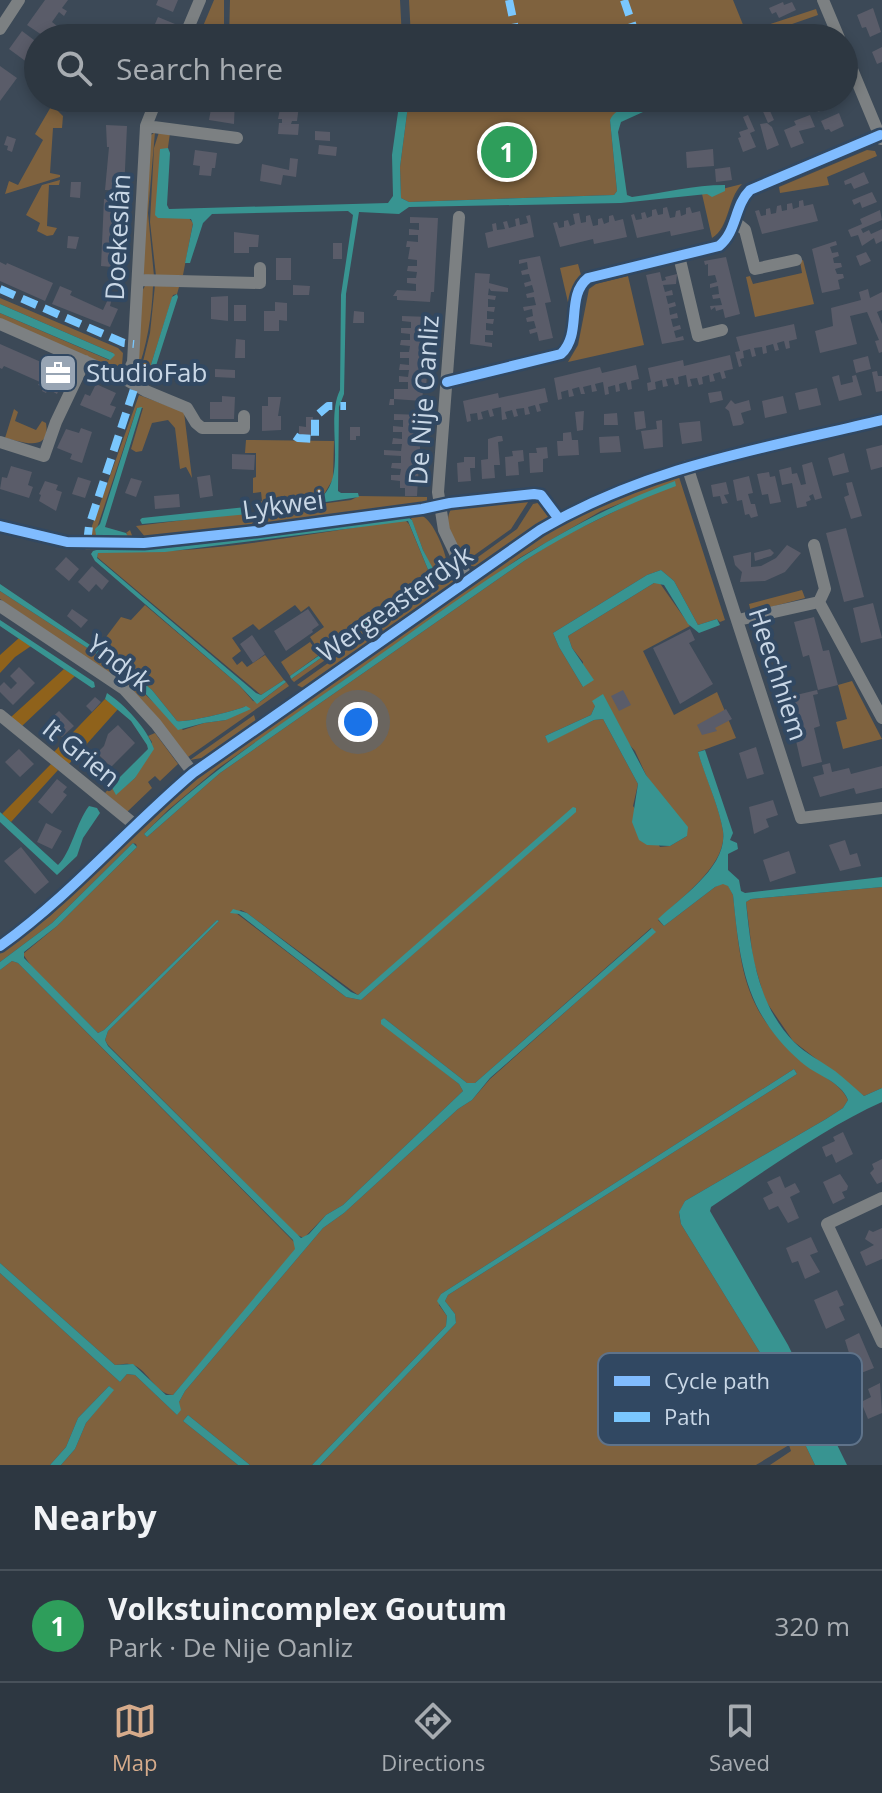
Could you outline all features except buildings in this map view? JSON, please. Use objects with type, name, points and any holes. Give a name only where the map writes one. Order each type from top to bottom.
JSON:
[{"type":"street","points":[[190,24],[200,0]]},
{"type":"street","points":[[823,0],[833,24]]},
{"type":"street","points":[[0,29],[16,1]]},
{"type":"street","points":[[447,382],[561,354],[572,339],[578,290],[583,282],[595,275],[719,246],[729,234],[743,197],[750,190],[881,138],[858,83]]},
{"type":"street","name":"Doekeslân","points":[[125,379],[133,362],[146,126],[152,112]]},
{"type":"street","points":[[146,126],[237,138]]},
{"type":"street","name":"De Nije Oanliz","points":[[459,217],[439,506],[449,543],[468,580]]},
{"type":"street","points":[[734,221],[745,230],[755,269],[796,260]]},
{"type":"street","points":[[679,256],[698,336],[722,330]]},
{"type":"street","points":[[138,280],[260,283],[260,268]]},
{"type":"street","points":[[0,324],[187,408],[202,428],[244,428],[244,416]]},
{"type":"street","points":[[0,442],[44,456],[56,422],[85,361]]},
{"type":"street","name":"Wergeasterdyk","points":[[0,946],[47,910],[193,773],[559,519],[615,491],[687,466],[882,420]]},
{"type":"street","name":"Heechhiem","points":[[687,466],[801,818],[882,808]]},
{"type":"street","name":"Lykwei","points":[[0,526],[67,542],[144,543],[256,531],[515,495],[541,495],[559,519]]},
{"type":"street","points":[[814,545],[825,589],[819,602]]},
{"type":"street","points":[[738,620],[819,602]]},
{"type":"street","points":[[819,602],[882,718]]},
{"type":"street","name":"Yndyk","points":[[0,606],[124,689],[156,724],[193,773]]},
{"type":"street","name":"It Grien","points":[[0,715],[135,825]]},
{"type":"street","points":[[882,1198],[827,1224],[882,1342]]},
{"type":"shaded area","points":[[214,0],[224,0],[224,24],[204,24]]},
{"type":"shaded area","points":[[230,0],[400,0],[401,24],[229,24]]},
{"type":"shaded area","points":[[409,0],[733,0],[743,24],[410,24]]},
{"type":"shaded area","points":[[816,9],[818,15],[792,24],[770,24]]},
{"type":"shaded area","points":[[48,112],[59,112],[63,116],[62,128],[53,128],[50,173],[60,177],[5,194],[9,181],[18,185],[43,140],[35,134]]},
{"type":"shaded area","points":[[398,112],[407,112],[400,167],[401,198],[409,202],[614,195],[617,191],[610,120],[617,112],[643,112],[621,122],[618,132],[627,195],[632,197],[713,185],[725,185],[725,191],[712,197],[707,194],[621,203],[409,207],[399,214],[359,212],[346,294],[344,394],[339,407],[338,491],[358,493],[359,497],[259,512],[260,505],[323,496],[330,486],[335,460],[334,416],[340,390],[341,295],[353,215],[348,211],[212,214],[203,223],[190,263],[185,263],[193,224],[191,219],[158,218],[155,215],[160,149],[168,148],[170,153],[169,209],[388,203],[393,196],[392,155]]},
{"type":"shaded area","points":[[407,112],[617,112],[610,120],[617,191],[614,195],[409,202],[401,198],[400,167]]},
{"type":"shaded area","points":[[155,132],[148,213],[154,276],[146,276],[143,273],[150,136]]},
{"type":"shaded area","points":[[159,132],[170,133],[158,218],[188,217],[193,223],[183,275],[156,276],[150,222],[154,148]]},
{"type":"shaded area","points":[[867,150],[875,151],[877,156],[827,177],[829,185],[780,193],[779,187]]},
{"type":"shaded area","points":[[60,180],[59,185],[49,185],[47,226],[57,228],[53,235],[47,236],[37,231],[40,223],[26,215],[42,185]]},
{"type":"shaded area","points":[[742,184],[722,227],[712,238],[702,194]]},
{"type":"shaded area","points":[[803,260],[814,304],[755,317],[746,277],[750,276],[753,284],[802,273],[800,261]]},
{"type":"shaded area","points":[[578,264],[581,275],[574,287],[570,311],[560,268]]},
{"type":"shaded area","points":[[628,276],[644,345],[568,362],[578,345],[589,289],[596,284]]},
{"type":"shaded area","points":[[155,285],[179,287],[177,294],[173,295],[149,371],[152,373],[147,387],[138,382],[150,333]]},
{"type":"shaded area","points":[[145,286],[153,286],[151,308],[146,342],[136,374],[141,293]]},
{"type":"shaded area","points":[[177,294],[152,373],[149,371],[172,297]]},
{"type":"shaded area","points":[[0,298],[118,348],[123,353],[122,365],[114,368],[0,319],[0,313],[109,360],[113,353],[0,304]]},
{"type":"shaded area","points":[[0,304],[115,355],[110,360],[0,313]]},
{"type":"shaded area","points":[[139,395],[184,412],[192,478],[186,467],[180,469],[175,428],[168,420],[152,423],[142,451],[131,449],[143,408],[137,408],[97,528],[128,534],[130,530],[133,538],[91,541],[92,526]]},
{"type":"shaded area","points":[[142,407],[105,527],[126,533],[128,537],[96,535],[95,529],[100,524],[137,408]]},
{"type":"shaded area","points":[[14,409],[18,412],[15,421],[36,430],[42,421],[46,423],[44,439],[34,443],[5,438]]},
{"type":"shaded area","points":[[246,440],[334,441],[333,479],[323,496],[261,505],[259,512],[351,500],[359,496],[427,497],[427,504],[265,528],[257,510],[257,503],[262,501],[261,492],[253,493],[256,453],[245,453]]},
{"type":"shaded area","points":[[678,474],[725,620],[720,622],[717,619],[698,625],[674,581],[661,570],[647,575],[553,633],[583,687],[583,662],[572,648],[568,636],[654,583],[659,582],[690,626],[643,651],[674,715],[717,692],[736,738],[698,752],[723,831],[723,844],[718,856],[701,880],[658,920],[664,926],[715,887],[723,883],[728,885],[733,895],[743,966],[756,1005],[782,1042],[802,1061],[834,1083],[848,1100],[843,1108],[826,1119],[685,1201],[679,1213],[681,1224],[760,1353],[598,1353],[598,1445],[789,1445],[756,1465],[320,1465],[456,1323],[455,1314],[445,1301],[448,1295],[797,1074],[794,1069],[441,1294],[439,1305],[447,1316],[446,1326],[312,1465],[250,1465],[188,1415],[183,1421],[238,1465],[61,1465],[75,1449],[86,1423],[113,1390],[109,1386],[78,1418],[66,1447],[50,1465],[0,1465],[0,1273],[120,1382],[127,1374],[135,1375],[177,1415],[185,1391],[323,1228],[472,1100],[490,1079],[655,932],[651,928],[475,1083],[467,1083],[384,1018],[381,1022],[459,1084],[463,1091],[304,1238],[297,1235],[105,1040],[108,1031],[219,921],[98,1033],[33,969],[23,954],[57,926],[137,847],[136,844],[133,843],[52,923],[0,962],[0,953],[50,916],[189,783],[538,537],[605,501]],"holes":[[[675,482],[562,537],[220,773],[147,837],[144,834],[217,769],[521,557],[601,511]],[[595,706],[635,751],[646,775],[687,836],[670,846],[660,847],[633,806],[638,784],[603,719],[594,720],[548,742],[545,736],[591,715]],[[577,810],[361,1000],[346,997],[236,913],[241,910],[247,913],[358,995]]]},
{"type":"shaded area","points":[[675,481],[676,486],[598,519],[524,561],[220,773],[147,837],[144,834],[194,789],[247,748],[471,590],[589,519]]},
{"type":"shaded area","points":[[530,499],[511,529],[469,559],[459,550],[449,528],[452,508]]},
{"type":"shaded area","points":[[542,502],[550,516],[545,521],[477,567],[467,565],[517,529],[533,504]]},
{"type":"shaded area","points":[[246,507],[249,514],[142,524],[140,520],[142,518]]},
{"type":"shaded area","points":[[251,512],[253,522],[249,530],[146,538],[136,526]]},
{"type":"shaded area","points":[[421,512],[440,542],[447,574],[294,682],[291,679],[436,577],[411,518],[165,548],[85,550],[88,547]]},
{"type":"shaded area","points":[[408,517],[437,576],[291,679],[290,676],[429,578],[408,521],[165,552],[98,553],[97,558],[256,693],[261,695],[284,680],[286,682],[257,704],[95,561],[91,554],[100,549],[173,547]]},
{"type":"shaded area","points":[[405,520],[429,578],[321,654],[310,637],[324,627],[309,606],[301,612],[295,605],[259,630],[253,624],[232,638],[241,651],[232,658],[237,665],[242,661],[247,667],[265,655],[284,680],[261,695],[97,557],[103,551],[217,547]]},
{"type":"shaded area","points":[[661,570],[674,581],[698,625],[717,619],[720,625],[699,633],[688,624],[664,585],[654,583],[568,636],[572,648],[594,680],[583,687],[553,633],[647,575]]},
{"type":"shaded area","points":[[457,572],[457,579],[451,585],[307,686],[297,685]]},
{"type":"shaded area","points":[[0,584],[133,674],[152,690],[177,721],[246,706],[251,709],[226,720],[178,730],[144,692],[115,666],[0,591]]},
{"type":"shaded area","points":[[802,590],[805,598],[751,612],[749,604]]},
{"type":"shaded area","points":[[0,591],[115,666],[183,730],[226,720],[246,706],[177,721],[152,690],[97,649],[121,617],[131,620],[145,605],[239,685],[253,701],[260,702],[286,682],[289,686],[188,757],[150,709],[127,686],[0,599]]},
{"type":"shaded area","points":[[0,620],[94,682],[95,687],[92,688],[0,626]]},
{"type":"shaded area","points":[[19,638],[31,646],[0,673],[0,655]]},
{"type":"shaded area","points":[[310,642],[319,655],[290,676],[281,662]]},
{"type":"shaded area","points":[[64,669],[75,676],[22,726],[11,717]]},
{"type":"shaded area","points":[[852,681],[882,739],[843,749],[836,722],[847,719],[838,685]]},
{"type":"shaded area","points":[[107,693],[135,718],[154,749],[135,778],[116,795],[111,786],[148,749],[131,721],[105,699]]},
{"type":"shaded area","points":[[603,694],[646,775],[688,827],[687,836],[670,846],[647,845],[639,840],[632,822],[638,784],[603,719],[594,720],[548,743],[545,736],[591,715],[595,706],[592,701]]},
{"type":"shaded area","points":[[105,699],[118,709],[69,764],[54,752]]},
{"type":"shaded area","points":[[254,715],[256,722],[207,757],[190,760]]},
{"type":"shaded area","points":[[155,733],[178,764],[160,781],[155,776],[148,782],[152,788],[127,812],[105,793],[111,786],[116,794],[135,778],[152,742],[148,736]]},
{"type":"shaded area","points":[[705,750],[733,833],[730,840],[737,843],[738,849],[728,854],[728,870],[739,880],[741,891],[882,877],[882,887],[751,899],[746,902],[758,976],[782,1027],[794,1042],[864,1096],[882,1088],[882,1102],[838,1124],[711,1207],[710,1211],[792,1353],[760,1353],[681,1224],[679,1212],[685,1201],[826,1119],[843,1108],[848,1100],[840,1088],[807,1067],[782,1044],[757,1006],[743,965],[733,895],[728,886],[715,887],[664,926],[658,919],[711,869],[723,844],[721,821],[698,752]]},
{"type":"shaded area","points":[[51,764],[58,770],[11,822],[2,814]]},
{"type":"shaded area","points":[[89,806],[97,808],[100,813],[83,838],[77,856],[57,875],[0,822],[0,812],[58,865]]},
{"type":"shaded area","points":[[573,807],[576,812],[361,1000],[346,997],[239,914],[230,913],[233,909],[247,913],[358,995]]},
{"type":"shaded area","points":[[133,843],[137,847],[57,926],[24,952],[24,958],[98,1033],[219,921],[108,1031],[105,1040],[301,1238],[309,1234],[326,1215],[343,1205],[463,1091],[459,1084],[381,1024],[381,1020],[384,1018],[467,1083],[475,1083],[652,928],[656,932],[490,1078],[472,1100],[323,1228],[185,1391],[177,1415],[135,1375],[127,1374],[120,1382],[0,1273],[0,1263],[115,1365],[133,1364],[166,1395],[173,1395],[295,1249],[293,1240],[18,963],[12,961],[0,970],[0,962],[52,923]]},
{"type":"shaded area","points":[[882,887],[882,1088],[864,1096],[793,1041],[765,1000],[753,959],[746,902],[751,899]]},
{"type":"shaded area","points":[[12,961],[18,963],[295,1243],[295,1250],[287,1261],[173,1395],[161,1390],[135,1366],[115,1365],[0,1263],[0,970]]},
{"type":"shaded area","points":[[794,1069],[797,1074],[448,1295],[445,1301],[455,1314],[456,1323],[320,1465],[312,1465],[446,1326],[447,1316],[437,1301],[441,1294]]},
{"type":"shaded area","points":[[109,1386],[114,1390],[86,1423],[75,1449],[61,1465],[50,1465],[66,1447],[78,1418]]},
{"type":"shaded area","points":[[188,1415],[250,1465],[238,1465],[183,1421]]},
{"type":"shaded area","points":[[789,1445],[805,1445],[815,1465],[770,1465],[791,1451]]},
{"type":"shaded area","points":[[805,1445],[837,1445],[847,1465],[815,1465]]},
{"type":"marked path","points":[[509,0],[514,24]]},
{"type":"marked path","points":[[624,0],[632,24]]},
{"type":"marked path","points":[[0,289],[124,343],[134,344]]},
{"type":"marked path","points":[[87,543],[89,526],[135,386]]},
{"type":"marked path","points":[[295,436],[315,439],[315,417],[328,406],[346,406]]},
{"type":"cycle path","points":[[447,382],[561,354],[571,336],[577,295],[588,278],[719,246],[729,234],[750,190],[880,135]]},
{"type":"cycle path","points":[[0,946],[75,884],[193,773],[540,530],[581,508],[664,475],[749,451],[882,420]]},
{"type":"cycle path","points":[[0,526],[67,542],[144,543],[534,494],[541,495],[559,519]]},
{"type":"place","name":"Volkstuincomplex Goutum","points":[[507,152]]},
{"type":"place","name":"StudioFab","points":[[58,373]]}]
